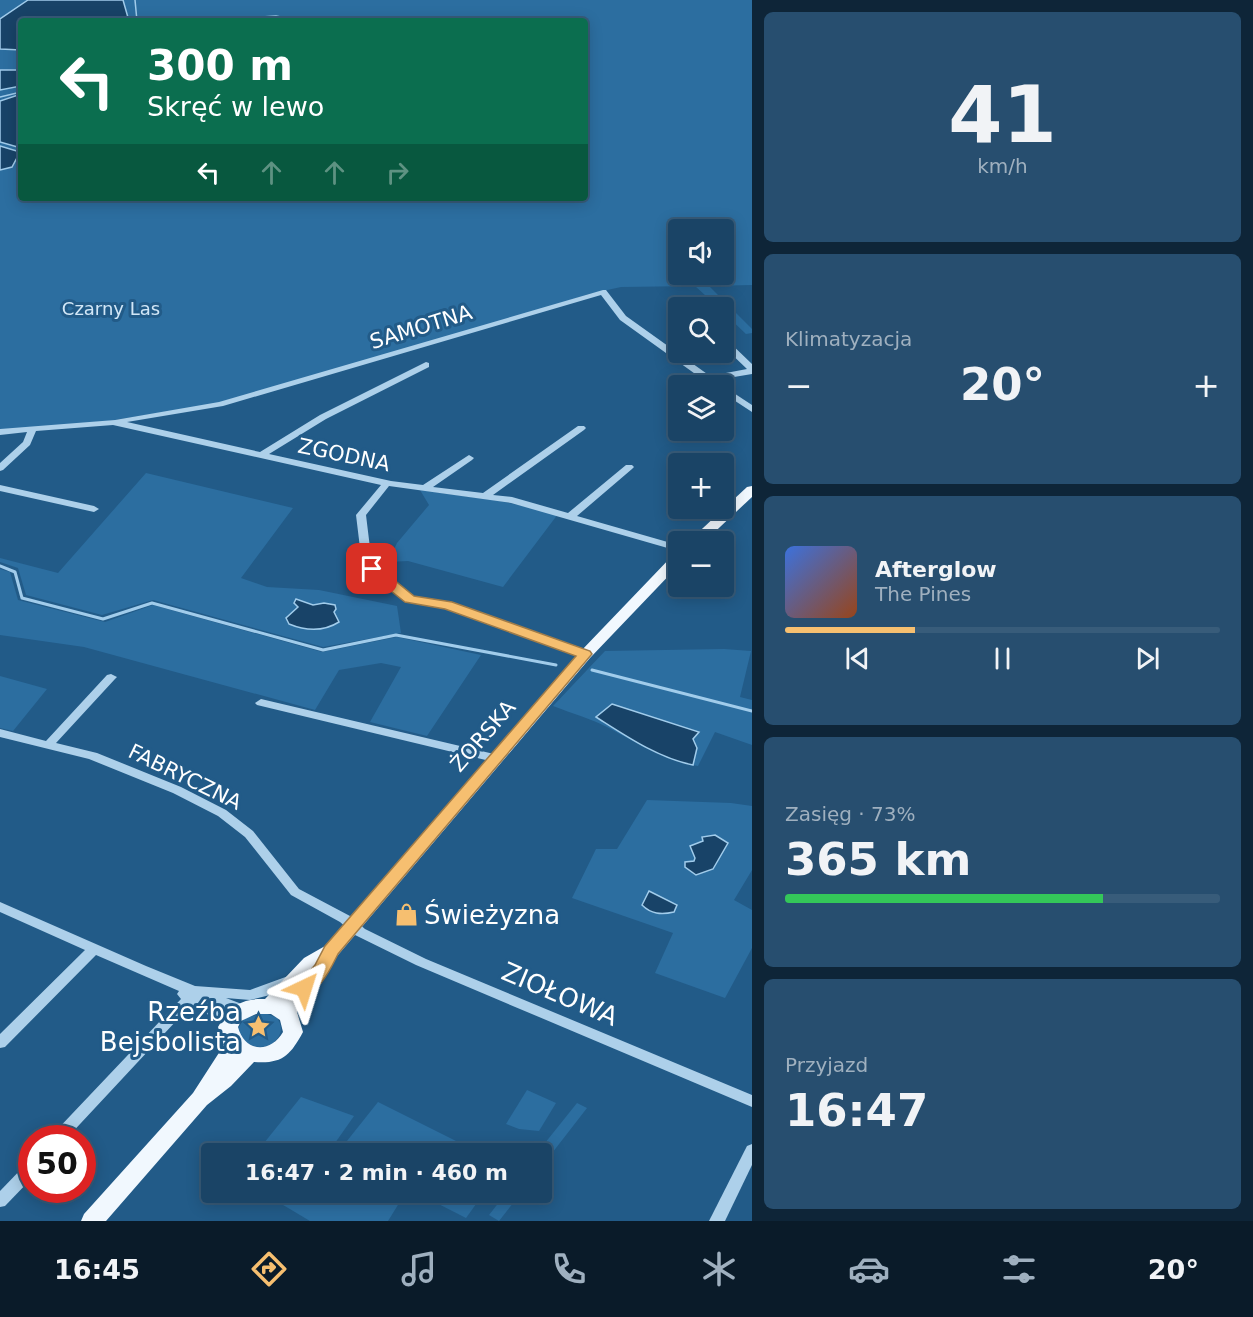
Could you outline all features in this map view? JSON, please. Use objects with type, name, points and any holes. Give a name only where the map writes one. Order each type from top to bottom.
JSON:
[{"type":"main road","points":[[707,531],[752,490]]},
{"type":"main road","name":"ŻORSKA","points":[[277,1002],[304,988],[322,969],[331,951],[352,925],[494,758],[585,654],[668,568]]},
{"type":"main road","name":"ŻORSKA","points":[[277,1002],[311,963],[331,951]]},
{"type":"main road","points":[[277,1002],[293,1028],[288,1043],[271,1053],[242,1050],[228,1034],[236,1016],[253,1006],[277,1002]]},
{"type":"main road","points":[[92,1221],[200,1099],[224,1080],[242,1050]]},
{"type":"street","name":"SAMOTNA","points":[[113,422],[220,404],[603,292],[623,318],[703,375]]},
{"type":"street","points":[[734,352],[752,370]]},
{"type":"street","points":[[261,455],[323,417],[426,365]]},
{"type":"street","points":[[728,375],[752,370]]},
{"type":"street","points":[[734,397],[752,409]]},
{"type":"street","name":"ZGODNA","points":[[0,432],[113,422],[387,483],[512,500],[668,545]]},
{"type":"street","points":[[485,496],[581,428]]},
{"type":"street","points":[[0,468],[27,442],[33,429]]},
{"type":"street","points":[[425,488],[469,458]]},
{"type":"street","points":[[571,516],[629,468]]},
{"type":"street","points":[[387,483],[361,515],[365,548],[372,569],[410,599],[447,605],[585,654]]},
{"type":"street","points":[[0,488],[94,509]]},
{"type":"street","points":[[49,744],[111,676]]},
{"type":"street","points":[[261,703],[494,758]]},
{"type":"street","name":"FABRYCZNA","points":[[0,733],[93,756],[177,790],[222,813],[249,834],[295,892],[352,925]]},
{"type":"street","points":[[0,907],[193,994],[236,1016]]},
{"type":"street","name":"ZIOŁOWA","points":[[352,925],[383,944],[421,962],[752,1101]]},
{"type":"street","points":[[0,1043],[94,949]]},
{"type":"street","points":[[70,1125],[193,994],[255,994],[277,1002]]},
{"type":"street","points":[[717,1221],[752,1150]]},
{"type":"street","points":[[0,1201],[18,1182]]},
{"type":"green space","name":"Czarny Las","points":[[0,0],[752,0],[752,285],[709,286],[720,297],[707,297],[695,286],[621,287],[589,294],[521,316],[214,404],[108,421],[0,430]]},
{"type":"green space","name":"Czarny Las","points":[[734,311],[752,329],[752,333],[746,334],[734,323]]},
{"type":"green space","points":[[146,473],[293,508],[241,578],[267,587],[319,590],[397,606],[401,633],[323,647],[153,600],[102,615],[26,595],[18,568],[0,562],[0,558],[58,573]]},
{"type":"green space","points":[[420,490],[500,501],[558,514],[503,587],[408,561],[388,562],[397,543],[429,505]]},
{"type":"green space","points":[[0,569],[10,572],[18,600],[105,622],[153,605],[322,652],[397,637],[481,655],[427,736],[370,722],[401,667],[381,663],[339,670],[315,710],[84,647],[0,635]]},
{"type":"green space","points":[[724,649],[751,651],[740,697],[752,700],[752,745],[715,732],[698,766],[663,756],[589,719],[553,706],[605,651]]},
{"type":"green space","points":[[0,676],[47,689],[13,731],[0,728]]},
{"type":"green space","points":[[647,800],[752,806],[752,870],[734,900],[752,910],[752,948],[725,998],[655,973],[673,933],[572,898],[596,849],[617,849]]},
{"type":"green space","points":[[265,1013],[277,1018],[280,1024],[281,1030],[276,1040],[272,1044],[260,1047],[250,1045],[241,1039],[238,1028],[245,1018]]},
{"type":"green space","points":[[527,1090],[556,1103],[539,1131],[519,1129],[506,1124]]},
{"type":"green space","points":[[301,1097],[354,1116],[335,1143],[264,1143]]},
{"type":"green space","points":[[378,1102],[460,1143],[345,1143]]},
{"type":"green space","points":[[577,1103],[587,1108],[552,1153],[552,1143],[545,1143]]},
{"type":"green space","points":[[280,1203],[399,1203],[388,1221],[310,1221]]},
{"type":"green space","points":[[437,1203],[477,1203],[466,1218]]},
{"type":"green space","points":[[498,1203],[513,1203],[499,1221],[489,1215]]},
{"type":"shaded area","points":[[28,0],[123,0],[128,18],[18,18],[18,50],[0,49],[0,19]]},
{"type":"shaded area","points":[[0,70],[18,70],[18,87],[0,90]]},
{"type":"shaded area","points":[[18,95],[18,147],[0,142],[0,101]]},
{"type":"shaded area","points":[[0,146],[18,151],[12,167],[0,170]]},
{"type":"shaded area","points":[[296,599],[313,605],[324,603],[335,605],[334,612],[339,622],[327,628],[314,629],[289,624],[286,618],[298,607],[294,603]]},
{"type":"shaded area","points":[[612,704],[699,732],[693,739],[697,748],[693,765],[655,752],[596,717]]},
{"type":"shaded area","points":[[715,835],[728,843],[713,869],[696,875],[685,867],[685,862],[694,861],[695,858],[690,846],[703,841],[702,837]]},
{"type":"shaded area","points":[[649,891],[677,905],[674,912],[656,913],[645,908],[642,905]]},
{"type":"waterway","points":[[135,0],[137,18]]},
{"type":"waterway","points":[[246,18],[276,16],[286,18]]},
{"type":"waterway","points":[[0,97],[18,93]]},
{"type":"waterway","points":[[0,566],[15,572],[22,598],[103,619],[152,603],[323,650],[396,635],[556,665]]},
{"type":"waterway","points":[[592,670],[752,711]]},
{"type":"place","name":"Świeżyzna","points":[[406,915]]},
{"type":"place","name":"Rzeźba Bejsbolista","points":[[259,1027]]},
{"type":"route","points":[[304,988],[322,969],[331,951],[585,654],[447,605],[410,599],[372,569]]}]
